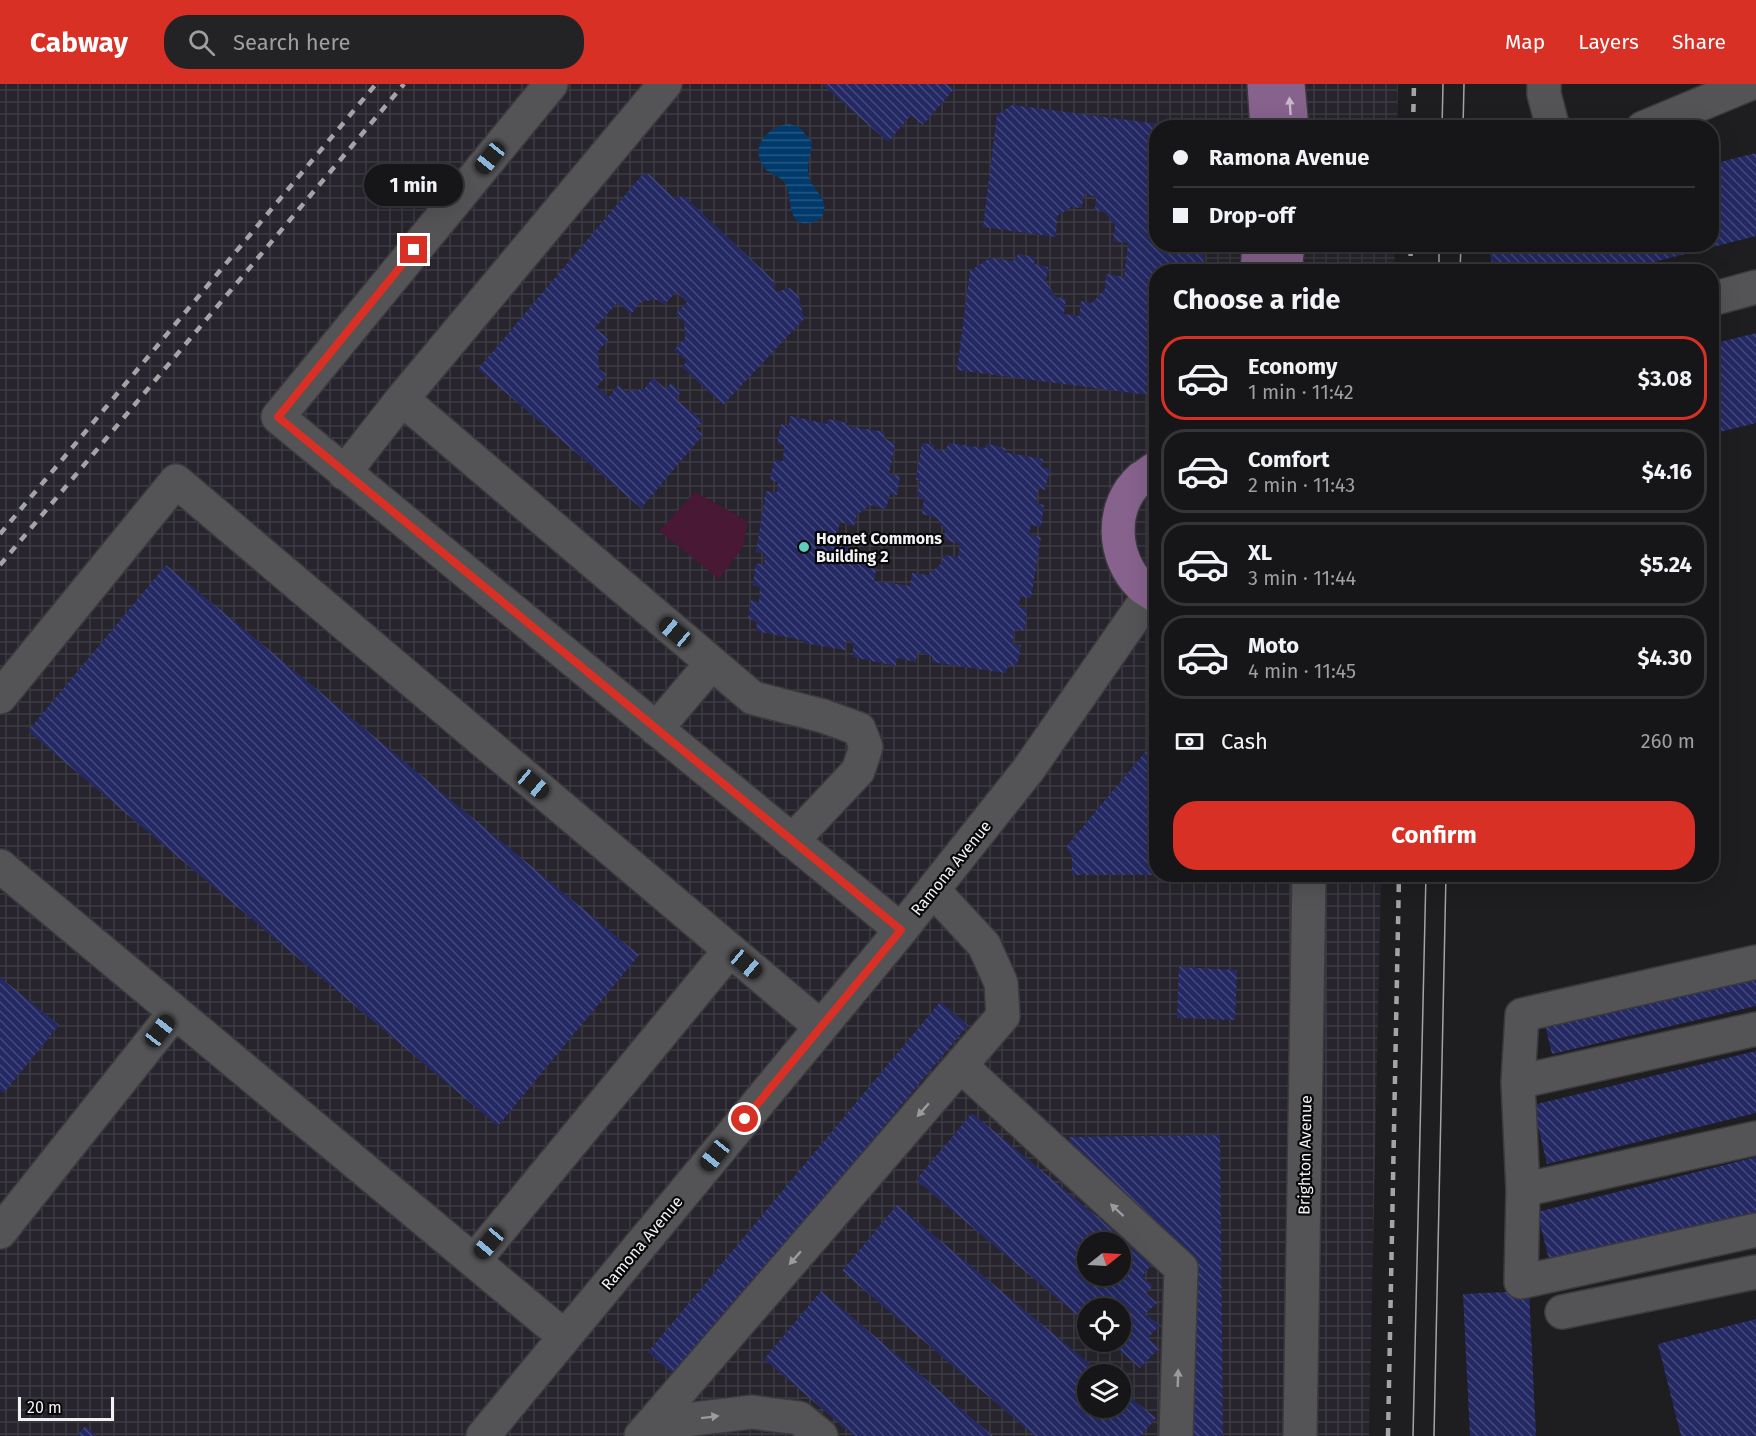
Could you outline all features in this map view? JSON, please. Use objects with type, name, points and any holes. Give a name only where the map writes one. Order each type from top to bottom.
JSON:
[{"type":"main road","points":[[1264,84],[1266,120]]},
{"type":"main road","points":[[1288,84],[1291,120]]},
{"type":"main road","name":"Ramona Avenue","points":[[1149,473],[1140,479],[1126,499],[1118,521],[1118,545],[1126,568],[1141,586],[1149,592]]},
{"type":"street","points":[[551,84],[278,417],[901,930]]},
{"type":"street","points":[[344,472],[402,399],[665,84]]},
{"type":"street","points":[[1544,84],[1544,94],[1551,120]]},
{"type":"street","points":[[1662,120],[1749,84]]},
{"type":"street","points":[[1719,296],[1756,287]]},
{"type":"street","points":[[402,399],[753,698],[823,716],[859,729],[866,747],[858,771],[792,841]]},
{"type":"street","points":[[0,697],[176,481],[820,1027]]},
{"type":"street","name":"Ramona Avenue","points":[[483,1436],[933,890],[1028,770],[1149,602]]},
{"type":"street","points":[[656,729],[712,663]]},
{"type":"street","points":[[0,866],[565,1337]]},
{"type":"street","name":"Brighton Avenue","points":[[1300,1436],[1309,882]]},
{"type":"street","points":[[647,1430],[1003,1017],[1001,983],[984,945],[933,890]]},
{"type":"street","points":[[474,1261],[730,950]]},
{"type":"street","points":[[1756,962],[1522,1015],[1518,1082],[1523,1190],[1521,1282],[1756,1230]]},
{"type":"street","points":[[0,1232],[175,1012]]},
{"type":"street","points":[[1518,1082],[1756,1029]]},
{"type":"street","points":[[961,1066],[1180,1268],[1176,1436]]},
{"type":"street","points":[[1523,1190],[1756,1138]]},
{"type":"street","points":[[1562,1312],[1756,1272]]},
{"type":"street","points":[[647,1430],[752,1412],[799,1418],[821,1436]]},
{"type":"shaded area","points":[[0,84],[1398,84],[1397,120],[1149,120],[1149,252],[1395,252],[1394,264],[1149,264],[1149,882],[1381,882],[1369,1436],[0,1436]]},
{"type":"shaded area","points":[[695,492],[748,521],[743,547],[719,579],[659,531]]},
{"type":"water","points":[[789,124],[799,127],[812,142],[808,174],[824,206],[824,213],[816,221],[799,222],[795,218],[785,183],[765,169],[760,158],[760,144],[763,138],[774,129]]},
{"type":"building","points":[[822,84],[947,84],[954,89],[923,125],[911,115],[888,142]]},
{"type":"building","points":[[1012,105],[1149,123],[1149,252],[1205,252],[1203,264],[1149,264],[1149,395],[957,370],[970,271],[990,258],[1014,261],[1018,254],[1035,257],[1034,264],[1048,267],[1046,282],[1056,297],[1066,299],[1064,314],[1079,316],[1081,301],[1092,303],[1105,289],[1106,274],[1124,277],[1128,243],[1113,241],[1115,226],[1106,213],[1095,210],[1096,197],[1085,194],[1081,208],[1072,207],[1057,216],[1056,237],[983,227],[997,115]]},
{"type":"building","points":[[1756,153],[1756,236],[1719,245],[1719,162]]},
{"type":"building","points":[[649,174],[674,198],[684,196],[773,280],[776,292],[790,288],[799,297],[804,319],[723,405],[682,367],[687,361],[674,350],[685,338],[684,321],[676,314],[687,302],[676,292],[664,305],[658,300],[642,301],[631,314],[618,302],[595,328],[609,339],[598,351],[599,369],[607,375],[597,387],[609,397],[618,385],[626,392],[644,389],[653,378],[666,389],[671,383],[681,392],[676,399],[703,421],[696,429],[703,435],[641,508],[478,369],[642,175]]},
{"type":"building","points":[[1489,252],[1693,252],[1646,264],[1492,264]]},
{"type":"building","points":[[1756,333],[1756,423],[1719,432],[1719,342]]},
{"type":"building","name":"Hornet Commons Building 2","points":[[790,416],[827,424],[828,419],[847,423],[847,426],[885,432],[884,438],[895,444],[889,474],[900,476],[897,495],[890,494],[886,509],[870,505],[857,515],[854,526],[840,522],[836,537],[852,541],[850,550],[861,564],[877,566],[874,581],[910,586],[912,573],[928,575],[942,563],[943,555],[958,557],[960,544],[945,540],[945,531],[937,518],[922,514],[924,499],[917,497],[920,480],[916,480],[922,443],[935,445],[934,449],[946,451],[948,443],[985,448],[987,444],[1006,448],[1004,452],[1043,459],[1041,467],[1050,469],[1045,490],[1038,488],[1036,503],[1044,505],[1041,527],[1031,525],[1029,534],[1041,537],[1031,598],[1020,597],[1019,607],[1027,609],[1025,631],[1015,629],[1012,644],[1021,645],[1017,666],[1008,665],[1006,673],[932,662],[932,656],[917,652],[916,662],[897,658],[896,666],[853,657],[853,643],[846,640],[845,650],[756,631],[757,622],[748,618],[751,600],[759,602],[760,587],[753,585],[756,563],[764,565],[765,554],[756,552],[766,491],[777,492],[778,482],[770,480],[774,460],[783,461],[784,445],[777,444],[781,424],[789,426]]},
{"type":"building","points":[[166,565],[639,955],[498,1126],[28,731]]},
{"type":"building","points":[[1149,747],[1149,875],[1072,875],[1072,856],[1066,847]]},
{"type":"building","points":[[1179,967],[1237,970],[1235,1020],[1177,1018]]},
{"type":"building","points":[[1756,975],[1756,1006],[1552,1054],[1545,1025]]},
{"type":"building","points":[[0,977],[59,1025],[4,1093],[0,1090]]},
{"type":"building","points":[[940,1002],[968,1025],[676,1376],[648,1352]]},
{"type":"building","points":[[1756,1051],[1756,1113],[1547,1164],[1533,1105]]},
{"type":"building","points":[[972,1113],[1116,1232],[1077,1232],[1077,1286],[1131,1286],[1131,1245],[1153,1263],[1142,1276],[1153,1286],[1146,1293],[1157,1303],[1145,1314],[1160,1325],[1148,1338],[1159,1348],[1140,1368],[1121,1352],[1131,1352],[1131,1298],[1077,1298],[1077,1315],[916,1180]]},
{"type":"building","points":[[1220,1135],[1223,1436],[1194,1436],[1192,1261],[1070,1146],[1069,1137]]},
{"type":"building","points":[[1756,1157],[1756,1219],[1552,1271],[1537,1212]]},
{"type":"building","points":[[897,1205],[1090,1364],[1077,1364],[1077,1418],[1131,1418],[1131,1398],[1156,1418],[1141,1436],[1035,1436],[842,1271]]},
{"type":"building","points":[[821,1291],[993,1436],[854,1436],[764,1359]]},
{"type":"building","points":[[1529,1291],[1536,1436],[1470,1436],[1463,1294]]},
{"type":"building","points":[[1756,1319],[1756,1436],[1681,1436],[1658,1344]]},
{"type":"building","points":[[85,1426],[97,1436],[77,1436]]},
{"type":"tram line","points":[[1442,120],[1443,84]]},
{"type":"tram line","points":[[1463,120],[1464,84]]},
{"type":"tram line","points":[[1439,252],[1439,264]]},
{"type":"tram line","points":[[1460,264],[1461,252]]},
{"type":"tram line","points":[[1413,1436],[1426,882]]},
{"type":"tram line","points":[[1434,1436],[1446,882]]},
{"type":"railway","points":[[0,534],[376,84]]},
{"type":"railway","points":[[0,565],[404,84]]},
{"type":"railway","points":[[1413,120],[1414,84]]},
{"type":"railway","points":[[1410,264],[1411,252]]},
{"type":"railway","points":[[1388,1436],[1399,882]]},
{"type":"place","name":"Hornet Commons Building 2","points":[[804,547]]},
{"type":"route","points":[[414,250],[278,417],[901,930],[745,1119]]}]
